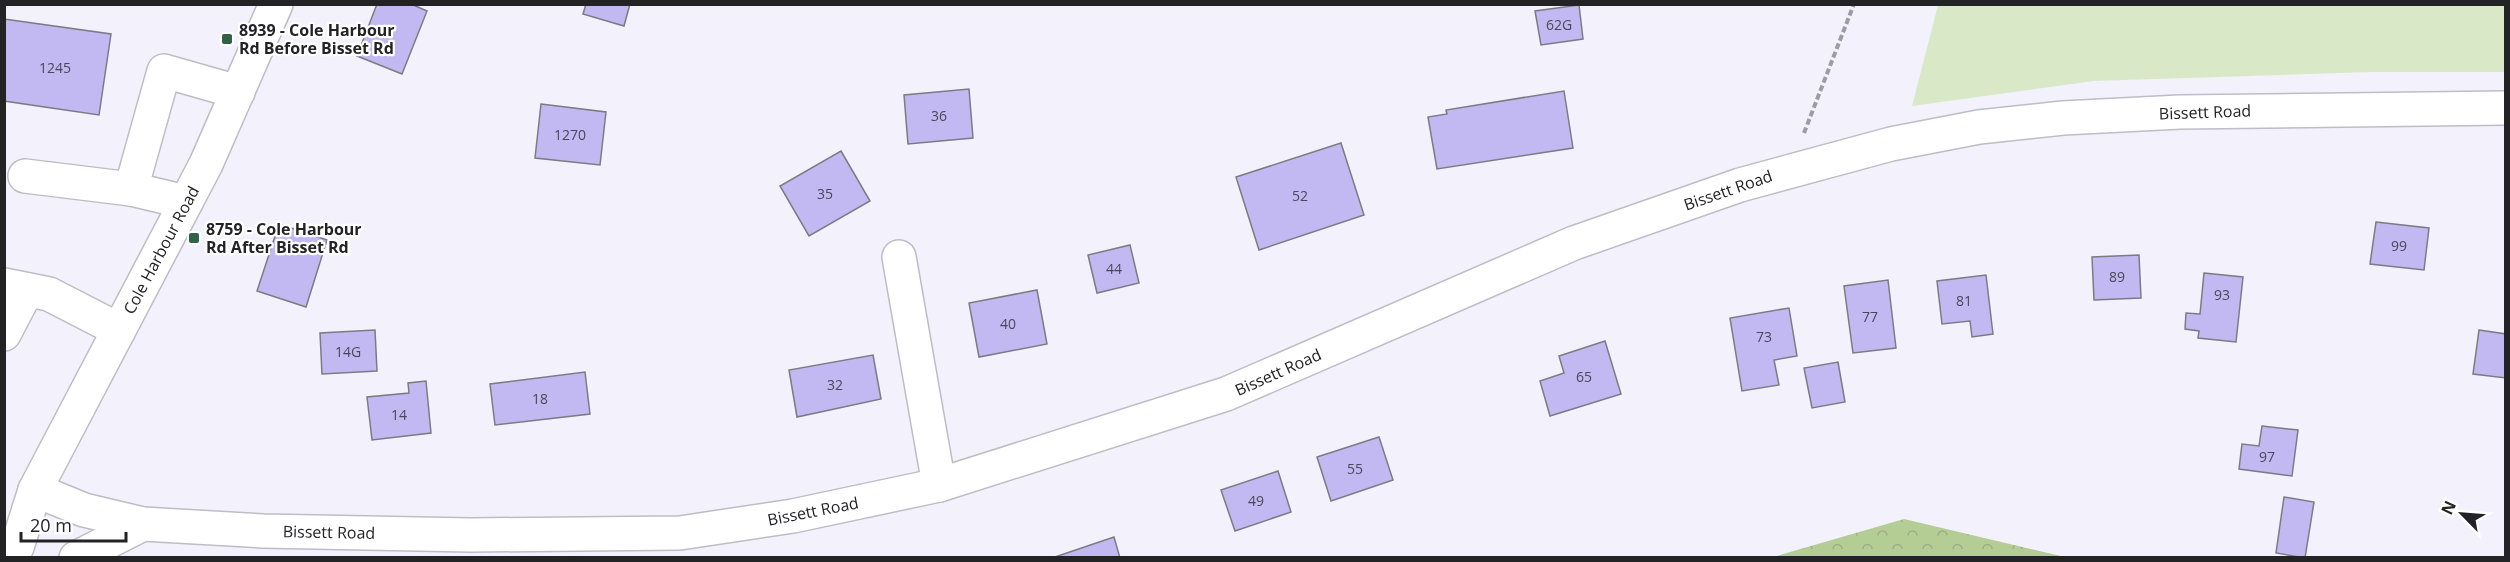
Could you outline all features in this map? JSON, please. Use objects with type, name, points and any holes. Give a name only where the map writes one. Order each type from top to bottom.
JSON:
[{"type":"main road","name":"Cole Harbour Road","points":[[11,558],[17,547],[35,490],[206,164],[276,4]]},
{"type":"main road","points":[[131,189],[164,71],[238,92]]},
{"type":"main road","name":"Bissett Road","points":[[35,490],[84,510],[143,524],[263,531],[470,535],[680,533],[793,516],[939,485],[1226,394],[1574,243],[1790,170],[1913,140],[1979,127],[2063,118],[2191,112],[2505,108]]},
{"type":"main road","points":[[25,176],[131,189],[186,202]]},
{"type":"main road","points":[[899,257],[939,485]]},
{"type":"main road","points":[[4,334],[16,287],[49,294],[119,330]]},
{"type":"main road","name":"Cole Harbour Road","points":[[4,513],[35,490]]},
{"type":"main road","points":[[76,558],[143,524]]},
{"type":"path","points":[[1790,170],[1854,4]]},
{"type":"green space","points":[[1938,5],[2505,5],[2505,72],[2373,72],[2094,81],[1912,106]]},
{"type":"green space","points":[[1904,519],[2065,557],[1773,557]]},
{"type":"building","points":[[377,4],[411,4],[427,11],[402,74],[357,56]]},
{"type":"building","points":[[586,4],[630,4],[624,26],[583,14]]},
{"type":"building","points":[[1579,5],[1583,39],[1541,45],[1535,11]]},
{"type":"building","points":[[4,19],[111,34],[99,115],[4,101]]},
{"type":"building","points":[[969,89],[973,138],[908,144],[904,95]]},
{"type":"building","points":[[1564,91],[1573,148],[1437,169],[1428,117],[1447,114],[1446,110]]},
{"type":"building","points":[[541,104],[606,112],[600,165],[535,158]]},
{"type":"building","points":[[1341,143],[1364,215],[1259,250],[1236,177]]},
{"type":"building","points":[[841,151],[870,201],[809,236],[780,186]]},
{"type":"building","points":[[2376,222],[2429,228],[2424,270],[2370,264]]},
{"type":"building","points":[[279,224],[327,240],[306,307],[257,291]]},
{"type":"building","points":[[1130,245],[1139,283],[1097,293],[1088,255]]},
{"type":"building","points":[[2139,255],[2141,298],[2094,300],[2092,257]]},
{"type":"building","points":[[2204,273],[2243,277],[2236,342],[2198,338],[2199,331],[2185,329],[2186,313],[2200,314]]},
{"type":"building","points":[[1986,275],[1993,334],[1972,337],[1970,321],[1942,324],[1937,281]]},
{"type":"building","points":[[1888,280],[1896,348],[1853,353],[1844,286]]},
{"type":"building","points":[[1037,290],[1047,344],[979,357],[969,303]]},
{"type":"building","points":[[1789,308],[1797,356],[1774,360],[1779,385],[1742,391],[1730,318]]},
{"type":"building","points":[[375,330],[377,371],[322,374],[320,333]]},
{"type":"building","points":[[2479,330],[2506,334],[2506,378],[2473,374]]},
{"type":"building","points":[[1605,341],[1621,394],[1550,416],[1540,381],[1564,373],[1559,356]]},
{"type":"building","points":[[873,355],[881,399],[797,417],[789,370]]},
{"type":"building","points":[[1838,362],[1845,402],[1812,408],[1804,368]]},
{"type":"building","points":[[585,372],[590,414],[495,425],[490,384]]},
{"type":"building","points":[[426,381],[431,433],[372,440],[367,397],[409,393],[408,383]]},
{"type":"building","points":[[2262,426],[2298,430],[2292,476],[2239,469],[2242,444],[2259,446]]},
{"type":"building","points":[[1379,437],[1393,480],[1331,501],[1317,457]]},
{"type":"building","points":[[1278,471],[1291,512],[1235,531],[1221,490]]},
{"type":"building","points":[[2284,497],[2314,502],[2305,558],[2276,553]]},
{"type":"building","points":[[1114,537],[1120,558],[1052,558]]},
{"type":"place","name":"8939 - Cole Harbour Rd Before Bisset Rd","points":[[227,39]]},
{"type":"place","name":"8759 - Cole Harbour Rd After Bisset Rd","points":[[194,238]]}]
